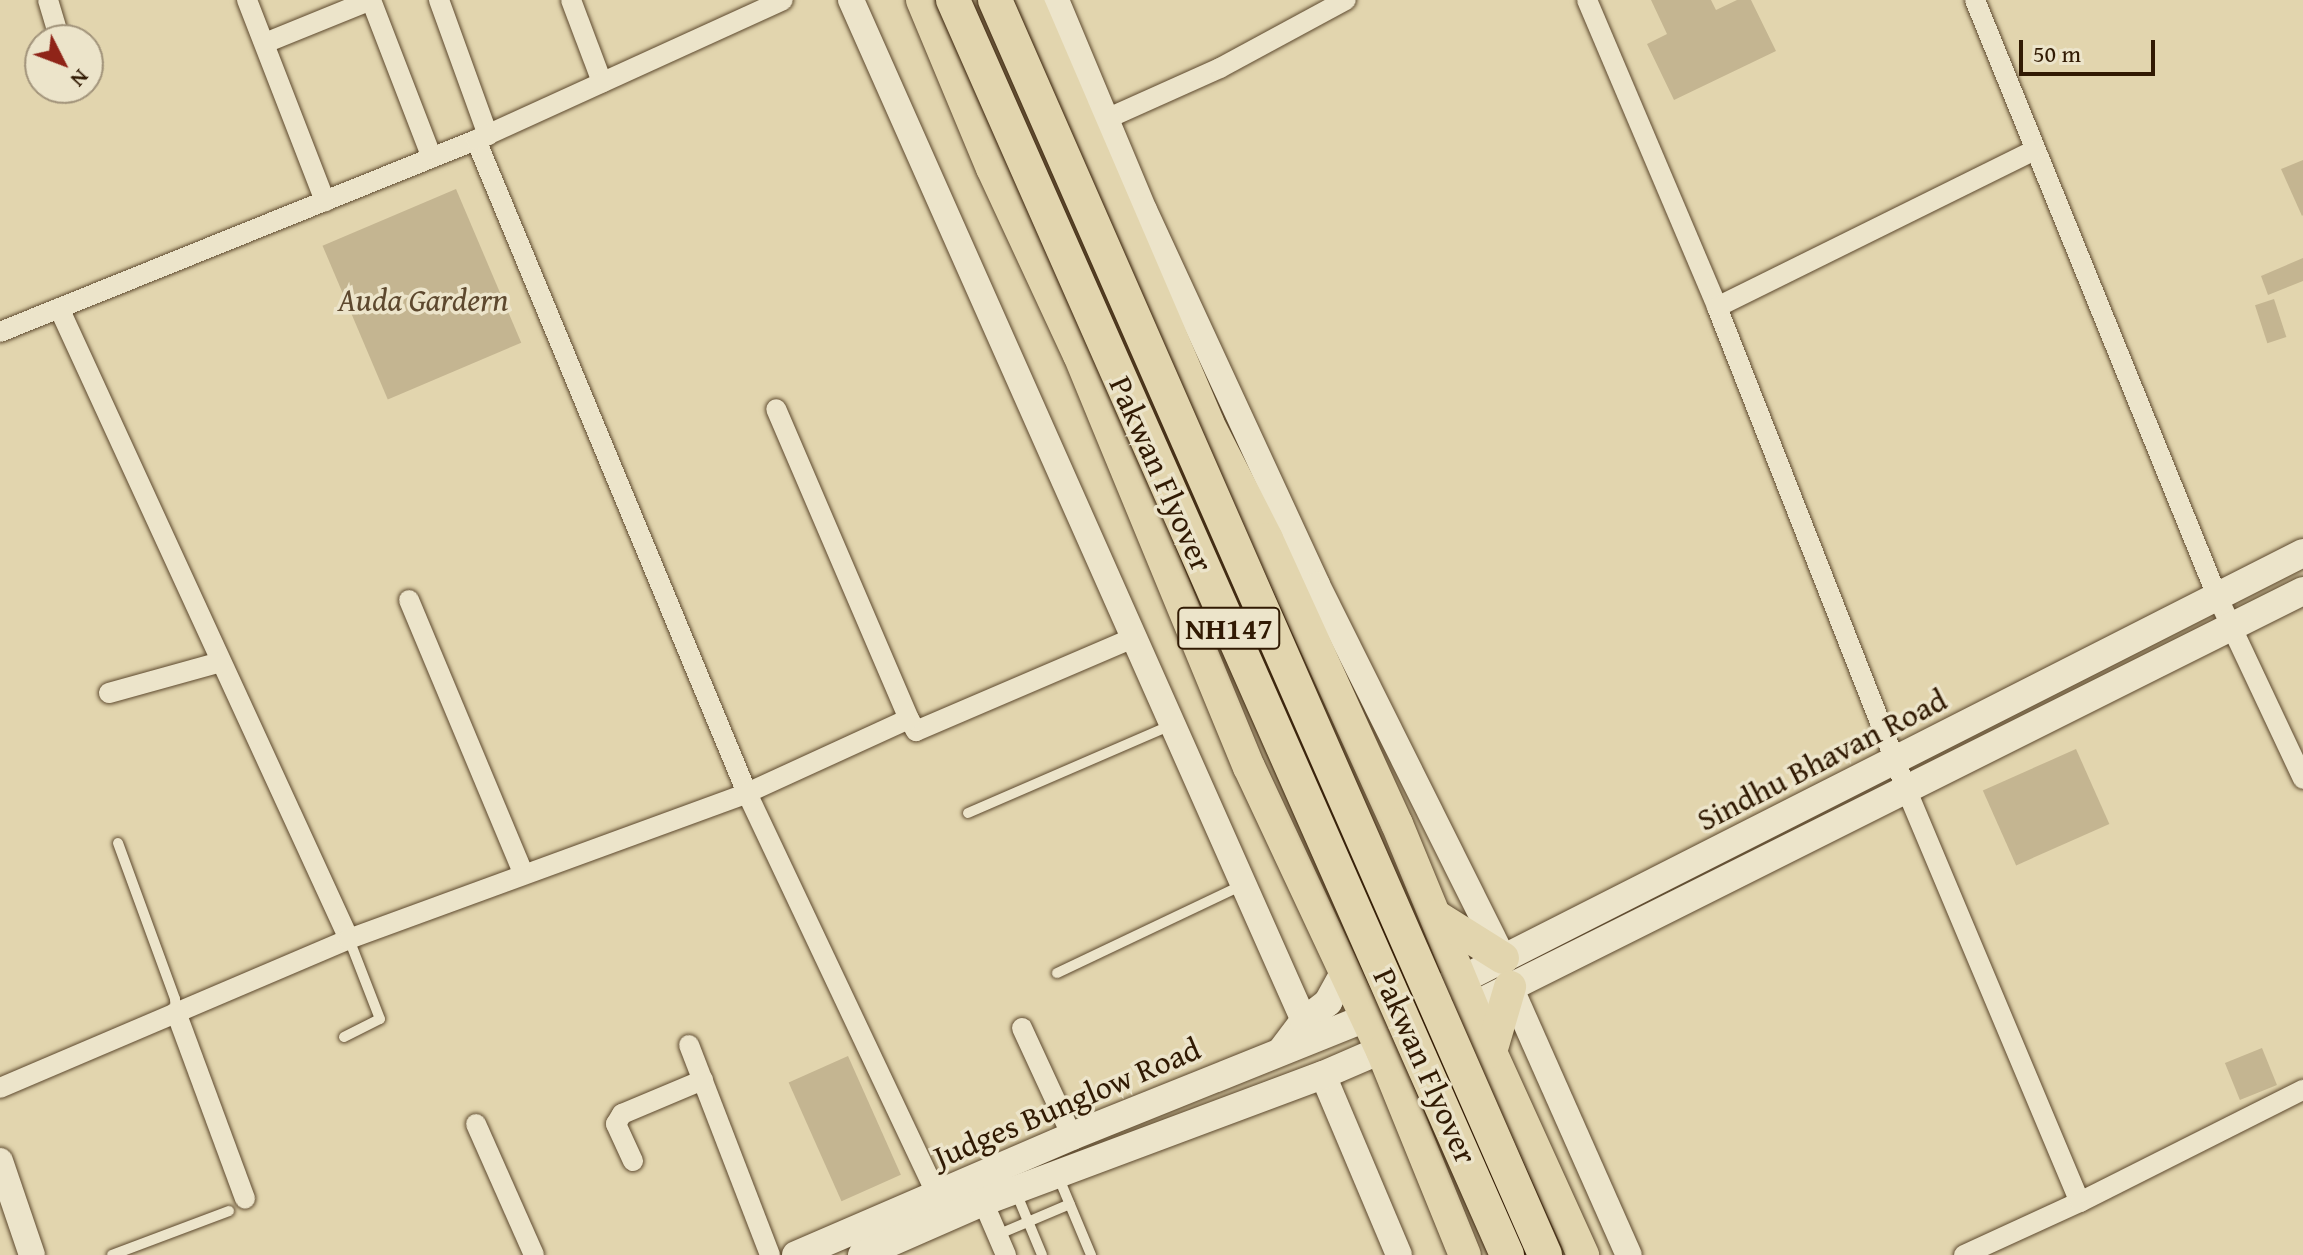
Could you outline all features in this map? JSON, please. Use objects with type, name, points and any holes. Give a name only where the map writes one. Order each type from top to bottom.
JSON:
[{"type":"highway","name":"Pakwan Flyover","points":[[953,0],[1507,1255]]},
{"type":"highway","name":"Pakwan Flyover","points":[[995,0],[1545,1255]]},
{"type":"main road","points":[[922,0],[992,168],[1079,355],[1249,767],[1382,1051],[1465,1255]]},
{"type":"main road","points":[[1027,0],[1094,124],[1208,423],[1302,584],[1491,1052],[1583,1255]]},
{"type":"main road","name":"Sindhu Bhavan Road","points":[[1382,1051],[1467,994],[1895,761],[2303,553]]},
{"type":"main road","name":"Sindhu Bhavan Road","points":[[1507,972],[1907,791],[2303,591]]},
{"type":"main road","points":[[1436,916],[1507,972],[1491,1052]]},
{"type":"main road","points":[[1282,1051],[1304,1021],[1328,1002],[1344,973]]},
{"type":"main road","name":"Sindhu Bhavan Road","points":[[1367,1019],[1467,994]]},
{"type":"main road","name":"Judges Bunglow Road","points":[[862,1255],[1072,1136],[1367,1019]]},
{"type":"main road","name":"Judges Bunglow Road","points":[[978,1190],[1015,1190],[1382,1051]]},
{"type":"main road","points":[[1429,1170],[1524,1121]]},
{"type":"main road","name":"Judges Bunglow Road","points":[[796,1255],[942,1207]]},
{"type":"street","points":[[48,0],[55,24]]},
{"type":"street","points":[[247,0],[325,201]]},
{"type":"street","points":[[265,43],[371,0],[432,158]]},
{"type":"street","points":[[439,0],[482,137],[747,793],[942,1207]]},
{"type":"street","points":[[571,0],[602,82]]},
{"type":"street","points":[[0,332],[482,137],[783,0]]},
{"type":"street","points":[[851,0],[1304,1021]]},
{"type":"street","points":[[1056,0],[1094,124],[1220,68],[1346,0]]},
{"type":"street","points":[[1587,0],[1717,307],[1907,791],[2080,1202]]},
{"type":"street","points":[[1975,0],[2217,596],[2303,779]]},
{"type":"street","points":[[1717,307],[2034,150]]},
{"type":"street","points":[[59,308],[349,939]]},
{"type":"street","points":[[776,409],[916,731],[1135,637]]},
{"type":"street","points":[[1302,584],[1507,972],[1629,1255]]},
{"type":"street","points":[[409,600],[523,873]]},
{"type":"street","points":[[109,693],[221,662]]},
{"type":"street","points":[[0,1088],[349,939],[747,793],[909,719]]},
{"type":"street","points":[[176,1012],[237,1205]]},
{"type":"street","points":[[1022,1028],[1072,1136]]},
{"type":"street","points":[[689,1045],[770,1255]]},
{"type":"street","points":[[1323,1075],[1399,1255]]},
{"type":"street","points":[[633,1161],[616,1124],[622,1114],[703,1080]]},
{"type":"street","points":[[1964,1255],[2080,1202],[2303,1090]]},
{"type":"street","points":[[476,1124],[534,1255]]},
{"type":"street","points":[[0,1161],[32,1255]]},
{"type":"street","points":[[978,1190],[1006,1255]]},
{"type":"street","points":[[0,1211],[15,1255]]},
{"type":"lane","points":[[968,813],[1173,725]]},
{"type":"lane","points":[[118,843],[175,999],[176,1012]]},
{"type":"lane","points":[[1057,973],[1243,884]]},
{"type":"lane","points":[[344,1037],[380,1019],[349,939]]},
{"type":"lane","points":[[1057,1174],[1091,1255]]},
{"type":"lane","points":[[1015,1190],[1042,1255]]},
{"type":"lane","points":[[997,1235],[1070,1204]]},
{"type":"lane","points":[[112,1255],[237,1205]]},
{"type":"green space","points":[[1651,0],[1711,0],[1716,10],[1737,0],[1751,0],[1776,51],[1674,100],[1647,44],[1667,34]]},
{"type":"green space","points":[[2303,160],[2303,215],[2302,216],[2281,169]]},
{"type":"green space","name":"Auda Gardern","points":[[456,189],[521,343],[388,399],[323,246]]},
{"type":"green space","points":[[2303,258],[2303,281],[2268,295],[2261,276]]},
{"type":"green space","points":[[2274,299],[2286,337],[2267,343],[2255,305]]},
{"type":"green space","points":[[2076,749],[2109,824],[2016,865],[1983,790]]},
{"type":"green space","points":[[2262,1048],[2277,1085],[2240,1100],[2225,1063]]},
{"type":"green space","points":[[848,1056],[901,1175],[841,1201],[789,1082]]}]
